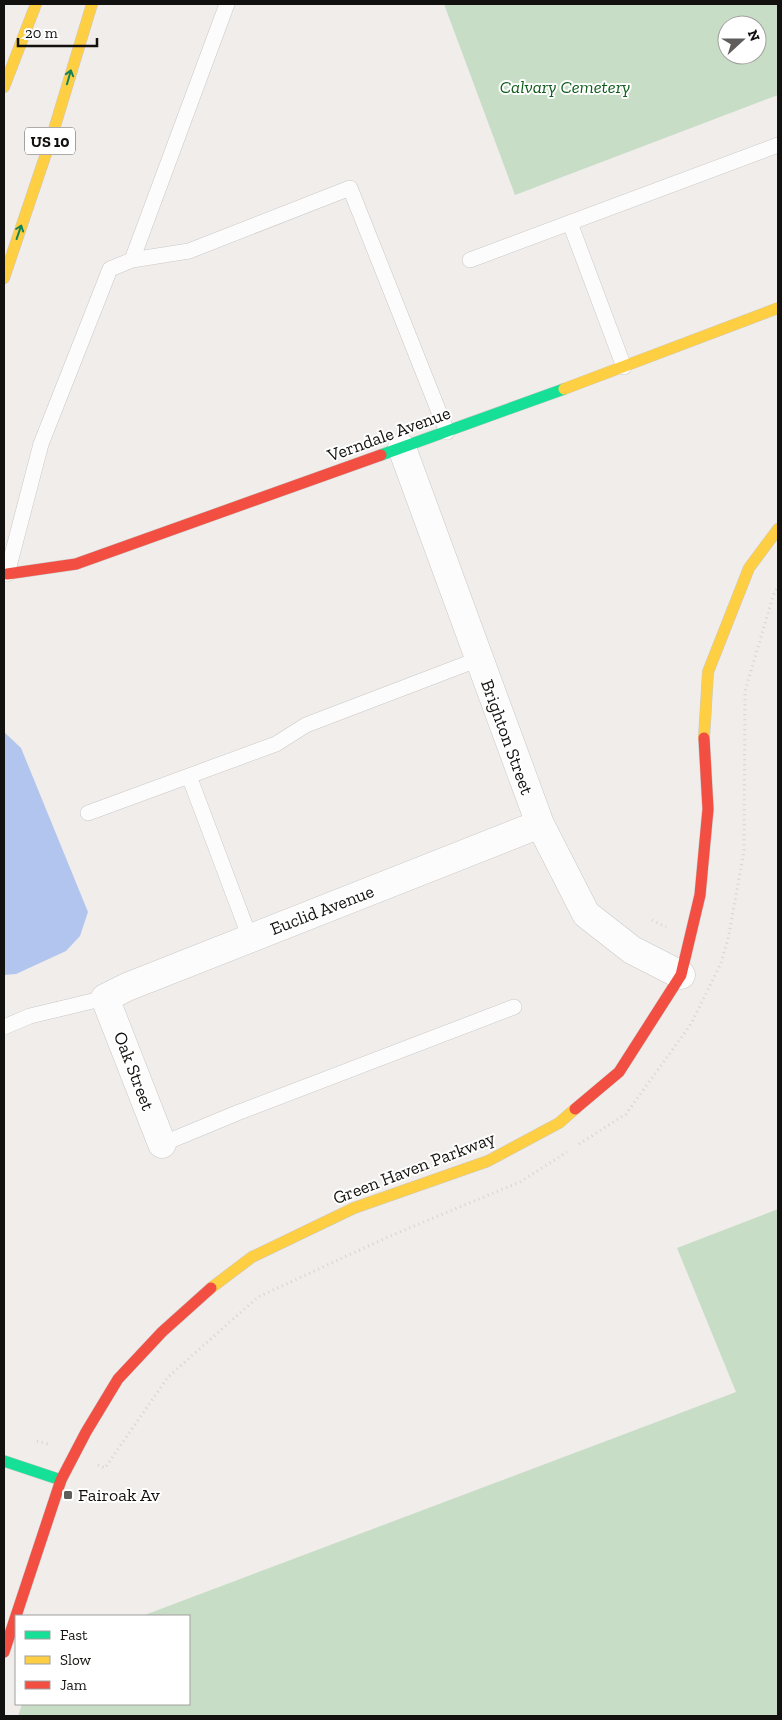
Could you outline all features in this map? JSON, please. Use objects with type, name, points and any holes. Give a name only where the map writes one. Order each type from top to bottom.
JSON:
[{"type":"main road","points":[[4,86],[36,4]]},
{"type":"main road","name":"US 10","points":[[4,278],[52,136],[92,4]]},
{"type":"main road","name":"Verndale Avenue","points":[[7,574],[76,564],[447,432],[778,308]]},
{"type":"main road","name":"Green Haven Parkway","points":[[16,1615],[61,1480],[86,1432],[118,1379],[162,1332],[205,1292],[252,1257],[354,1208],[488,1161],[559,1123],[619,1072],[681,975],[700,895],[708,809],[704,739],[708,672],[749,568],[778,529]]},
{"type":"main road","points":[[4,1461],[61,1480]]},
{"type":"main road","name":"Green Haven Parkway","points":[[4,1652],[15,1619]]},
{"type":"street","name":"Brighton Street","points":[[402,448],[540,824],[586,914],[632,950],[681,975]]},
{"type":"street","name":"Euclid Avenue","points":[[105,998],[126,987],[540,824]]},
{"type":"street","name":"Oak Street","points":[[105,998],[162,1144]]},
{"type":"lane","points":[[132,260],[227,4]]},
{"type":"lane","points":[[470,260],[778,145]]},
{"type":"lane","points":[[7,574],[41,444],[110,269],[132,260],[189,251],[350,188],[447,432]]},
{"type":"lane","points":[[570,223],[624,367]]},
{"type":"lane","points":[[88,813],[276,744],[306,725],[479,659]]},
{"type":"lane","points":[[189,776],[250,938]]},
{"type":"lane","points":[[4,1027],[30,1016],[105,998]]},
{"type":"lane","points":[[162,1144],[237,1113],[514,1007]]},
{"type":"path","points":[[577,1146],[626,1114],[691,1024],[721,963],[728,939],[744,852],[745,691],[774,593],[778,587]]},
{"type":"path","points":[[105,1468],[168,1378],[258,1297],[390,1236],[520,1182],[569,1151]]},
{"type":"green space","name":"Calvary Cemetery","points":[[444,4],[778,4],[778,95],[515,195]]},
{"type":"green space","points":[[778,1209],[778,1716],[18,1716],[22,1705],[190,1705],[190,1615],[145,1615],[736,1392],[677,1248]]},
{"type":"water","points":[[4,732],[21,748],[88,912],[80,936],[66,951],[16,974],[4,975]]},
{"type":"traffic: fast","points":[[381,455],[564,389]]},
{"type":"traffic: fast","points":[[4,1461],[61,1480]]},
{"type":"traffic: slow","points":[[4,87],[36,4]]},
{"type":"traffic: slow","points":[[4,278],[52,136],[92,4]]},
{"type":"traffic: slow","points":[[564,389],[778,308]]},
{"type":"traffic: slow","points":[[704,738],[708,672],[749,568],[778,529]]},
{"type":"traffic: slow","points":[[211,1288],[252,1257],[354,1208],[488,1161],[559,1123],[575,1109]]},
{"type":"traffic: jam","points":[[7,574],[76,564],[381,455]]},
{"type":"traffic: jam","points":[[575,1109],[619,1072],[681,975],[700,895],[708,809],[704,738]]},
{"type":"traffic: jam","points":[[16,1615],[61,1480],[86,1432],[118,1379],[162,1332],[211,1288]]},
{"type":"traffic: jam","points":[[4,1652],[15,1619]]},
{"type":"place","name":"Fairoak Av","points":[[68,1495]]}]
